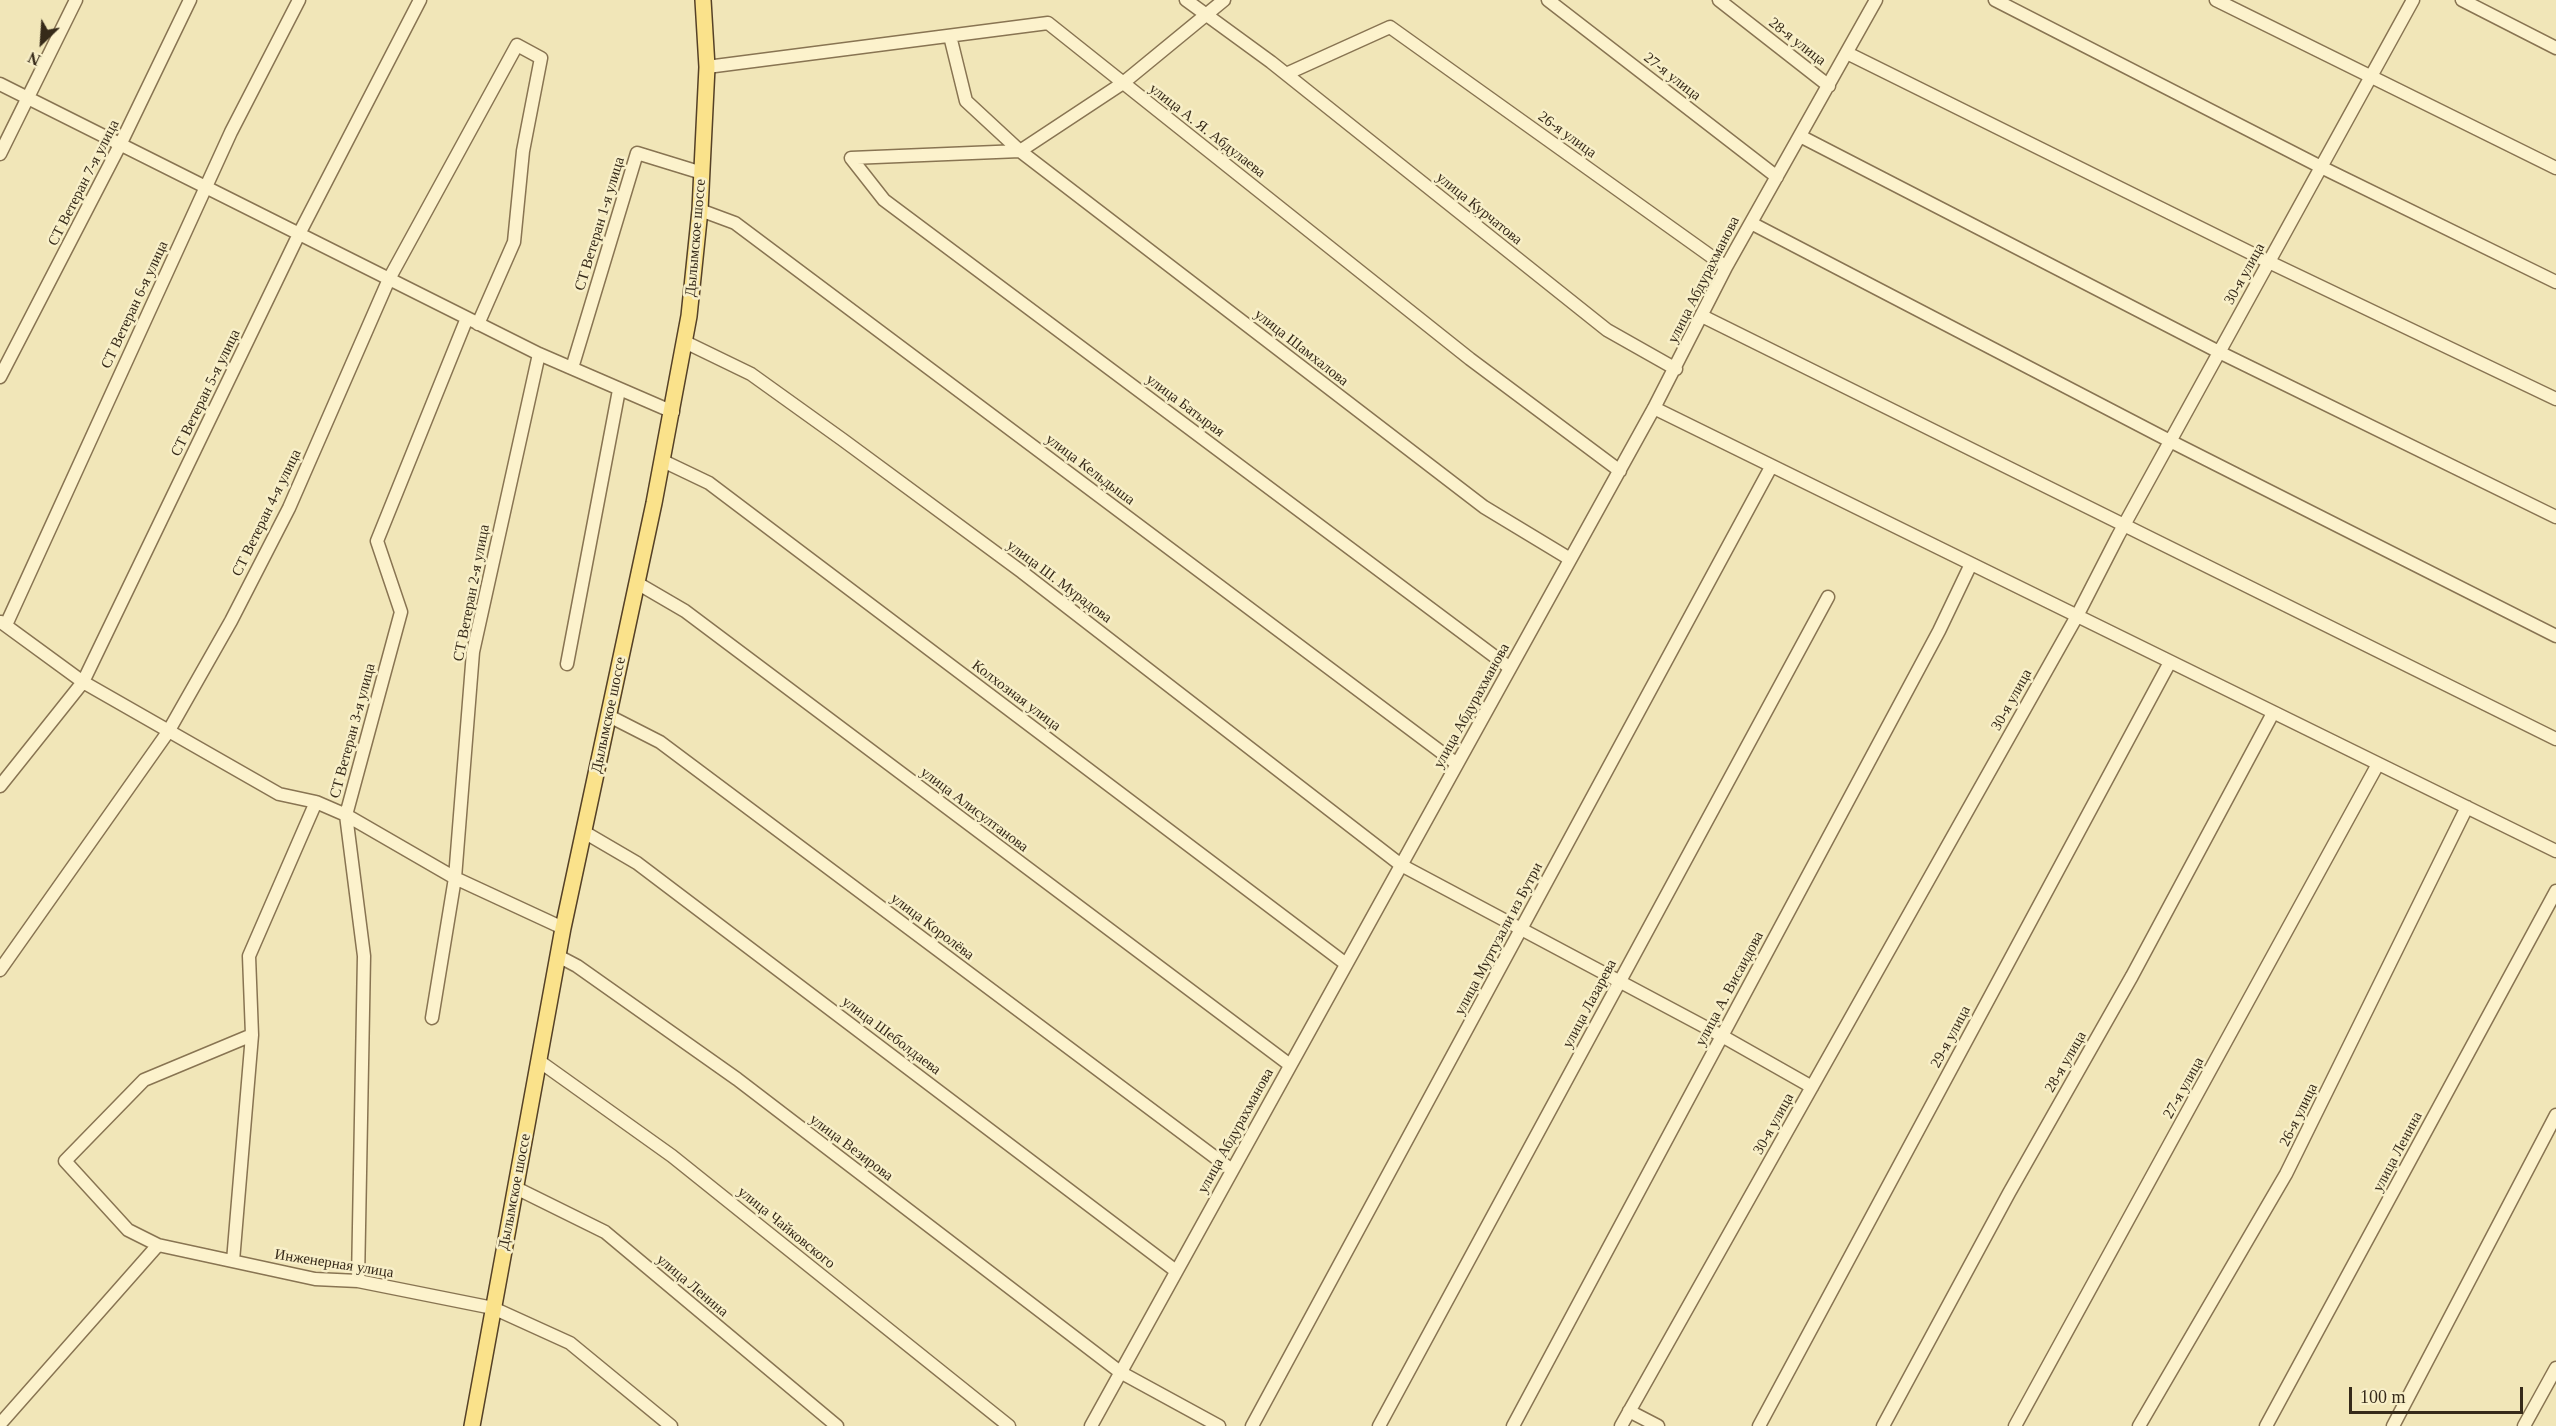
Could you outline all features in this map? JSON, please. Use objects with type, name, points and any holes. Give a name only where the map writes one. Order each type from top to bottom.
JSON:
[{"type":"main road","name":"Дылымское шоссе","points":[[472,1426],[563,928],[663,461],[685,342],[702,173],[707,67],[703,0]]},
{"type":"street","points":[[0,154],[76,0]]},
{"type":"street","name":"СТ Ветеран 7-я улица","points":[[0,377],[120,145],[190,0]]},
{"type":"street","name":"СТ Ветеран 6-я улица","points":[[3,623],[231,132],[299,0]]},
{"type":"street","name":"СТ Ветеран 5-я улица","points":[[0,786],[83,682],[299,234],[420,0]]},
{"type":"street","name":"улица Курчатова","points":[[1186,0],[1271,62],[1607,330],[1676,369]]},
{"type":"street","points":[[1020,151],[1123,83],[1224,0]]},
{"type":"street","name":"27-я улица","points":[[1548,0],[1777,177]]},
{"type":"street","name":"28-я улица","points":[[1719,0],[1829,86]]},
{"type":"street","name":"улица Абдурахманова","points":[[1091,1426],[1620,471],[1676,369],[1726,267],[1876,0]]},
{"type":"street","points":[[1995,0],[2320,167],[2556,282]]},
{"type":"street","points":[[2216,0],[2556,168]]},
{"type":"street","name":"30-я улица","points":[[1621,1426],[2076,616],[2218,352],[2413,0]]},
{"type":"street","points":[[2462,0],[2556,48]]},
{"type":"street","name":"улица А. Я. Абдулаева","points":[[707,67],[1048,23],[1461,352],[1620,471]]},
{"type":"street","name":"26-я улица","points":[[1286,74],[1390,27],[1726,267]]},
{"type":"street","name":"улица Шамхалова","points":[[950,36],[966,101],[1020,151],[1484,507],[1570,560]]},
{"type":"street","name":"СТ Ветеран 4-я улица","points":[[0,970],[168,732],[231,621],[288,508],[389,279],[517,45]]},
{"type":"street","name":"СТ Ветеран 3-я улица","points":[[358,1281],[364,956],[346,815],[401,612],[377,541],[473,321],[514,242],[523,151],[541,58],[517,45]]},
{"type":"street","points":[[1847,53],[2269,262],[2556,399]]},
{"type":"street","points":[[0,84],[539,354],[673,412]]},
{"type":"street","points":[[1800,136],[2218,352],[2556,517]]},
{"type":"street","name":"улица Батырая","points":[[1020,151],[852,158],[884,200],[1510,668]]},
{"type":"street","name":"СТ Ветеран 1-я улица","points":[[572,368],[637,153],[702,173]]},
{"type":"street","name":"улица Кельдыша","points":[[700,210],[735,223],[1457,764]]},
{"type":"street","points":[[1751,223],[2170,441],[2556,636]]},
{"type":"street","points":[[1702,316],[2556,739]]},
{"type":"street","name":"улица Ш. Мурадова","points":[[685,342],[751,374],[853,447],[1023,572],[1401,865],[1722,1036],[1812,1087]]},
{"type":"street","name":"СТ Ветеран 2-я улица","points":[[432,1018],[455,878],[473,652],[539,354]]},
{"type":"street","points":[[567,664],[619,390]]},
{"type":"street","points":[[1654,408],[2273,713],[2467,807],[2554,845]]},
{"type":"street","name":"Колхозная улица","points":[[663,461],[709,483],[1346,964]]},
{"type":"street","name":"улица Муртузали из Бутри","points":[[1252,1426],[1771,467]]},
{"type":"street","name":"улица А. Висаидова","points":[[1512,1426],[1939,631],[1971,564]]},
{"type":"street","name":"улица Алисултанова","points":[[637,583],[685,611],[1290,1065]]},
{"type":"street","name":"улица Лазарева","points":[[1379,1426],[1828,597]]},
{"type":"street","points":[[3,623],[83,682],[279,794],[316,802],[346,815],[455,878],[563,928]]},
{"type":"street","name":"29-я улица","points":[[1759,1426],[2170,662]]},
{"type":"street","name":"28-я улица","points":[[1883,1426],[2009,1193],[2132,976],[2273,713]]},
{"type":"street","name":"улица Королёва","points":[[609,716],[660,742],[1232,1170]]},
{"type":"street","name":"27-я улица","points":[[2015,1426],[2379,764]]},
{"type":"street","points":[[233,1261],[252,1035],[249,956],[316,802]]},
{"type":"street","name":"26-я улица","points":[[2139,1426],[2286,1174],[2467,807]]},
{"type":"street","name":"улица Шеболдаева","points":[[584,832],[637,862],[1176,1271]]},
{"type":"street","name":"улица Ленина","points":[[2266,1426],[2556,891]]},
{"type":"street","name":"улица Везирова","points":[[558,956],[577,966],[737,1079],[1120,1372],[1220,1426]]},
{"type":"street","points":[[0,1424],[158,1245],[128,1230],[65,1161],[144,1080],[252,1035]]},
{"type":"street","name":"улица Чайковского","points":[[539,1061],[672,1156],[1009,1426]]},
{"type":"street","points":[[2394,1426],[2556,1115]]},
{"type":"street","name":"улица Ленина","points":[[516,1188],[605,1232],[837,1426]]},
{"type":"street","name":"Инженерная улица","points":[[158,1245],[315,1279],[358,1281],[493,1308],[570,1343],[671,1426]]},
{"type":"street","points":[[2524,1426],[2556,1368]]},
{"type":"street","points":[[1629,1411],[1658,1426]]}]
